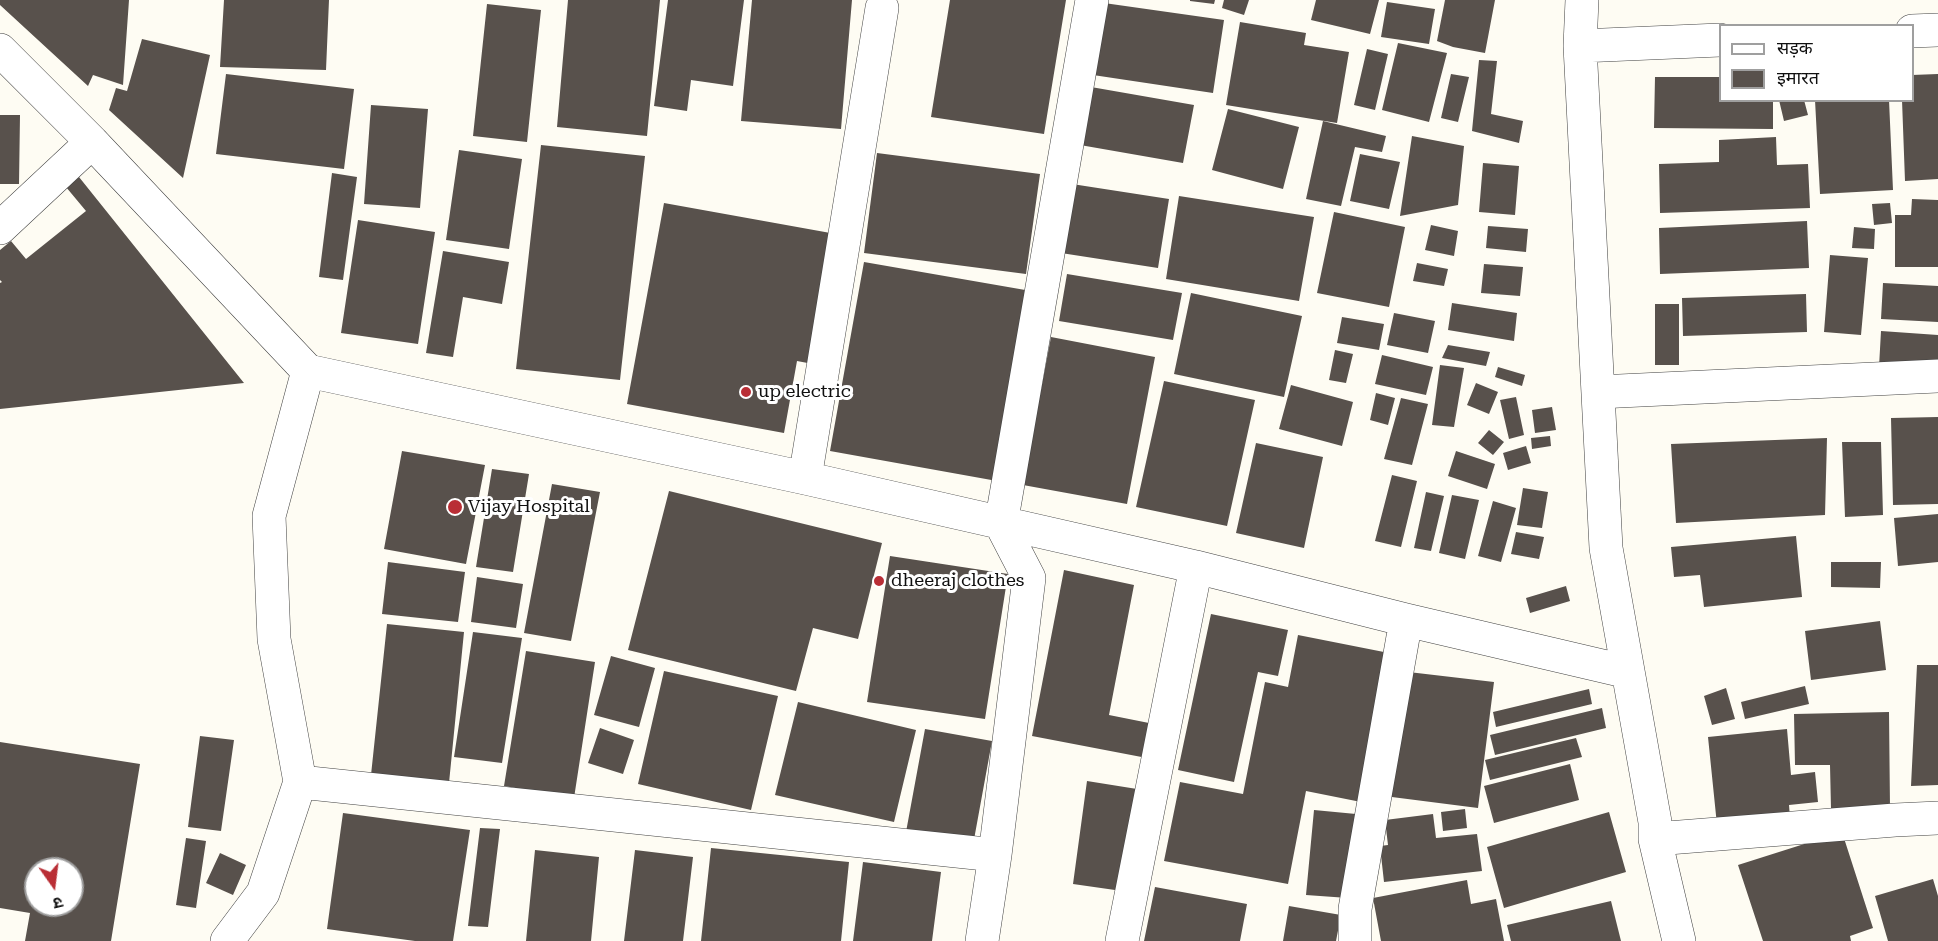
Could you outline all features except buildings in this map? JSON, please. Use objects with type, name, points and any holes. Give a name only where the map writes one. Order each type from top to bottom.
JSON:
[{"type":"street","points":[[982,941],[995,855],[1029,578],[1001,524],[1092,0]]},
{"type":"street","points":[[1582,0],[1580,46],[1606,548],[1655,822],[1655,839],[1680,941]]},
{"type":"street","points":[[805,478],[882,8]]},
{"type":"street","points":[[1914,31],[1938,30]]},
{"type":"street","points":[[1580,46],[1719,40]]},
{"type":"street","points":[[0,50],[92,142],[308,371],[805,478],[1196,567],[1406,620],[1628,672]]},
{"type":"street","points":[[0,228],[92,142]]},
{"type":"street","points":[[227,941],[263,893],[300,782],[274,639],[269,516],[308,371]]},
{"type":"street","points":[[1598,392],[1938,376]]},
{"type":"street","points":[[1122,941],[1196,567]]},
{"type":"street","points":[[1355,941],[1355,909],[1406,620]]},
{"type":"street","points":[[300,782],[995,855]]},
{"type":"street","points":[[1655,839],[1895,820],[1938,819]]},
{"type":"place","name":"up electric","points":[[746,392]]},
{"type":"place","name":"Vijay Hospital","points":[[455,507]]},
{"type":"place","name":"dheeraj clothes","points":[[879,581]]}]
